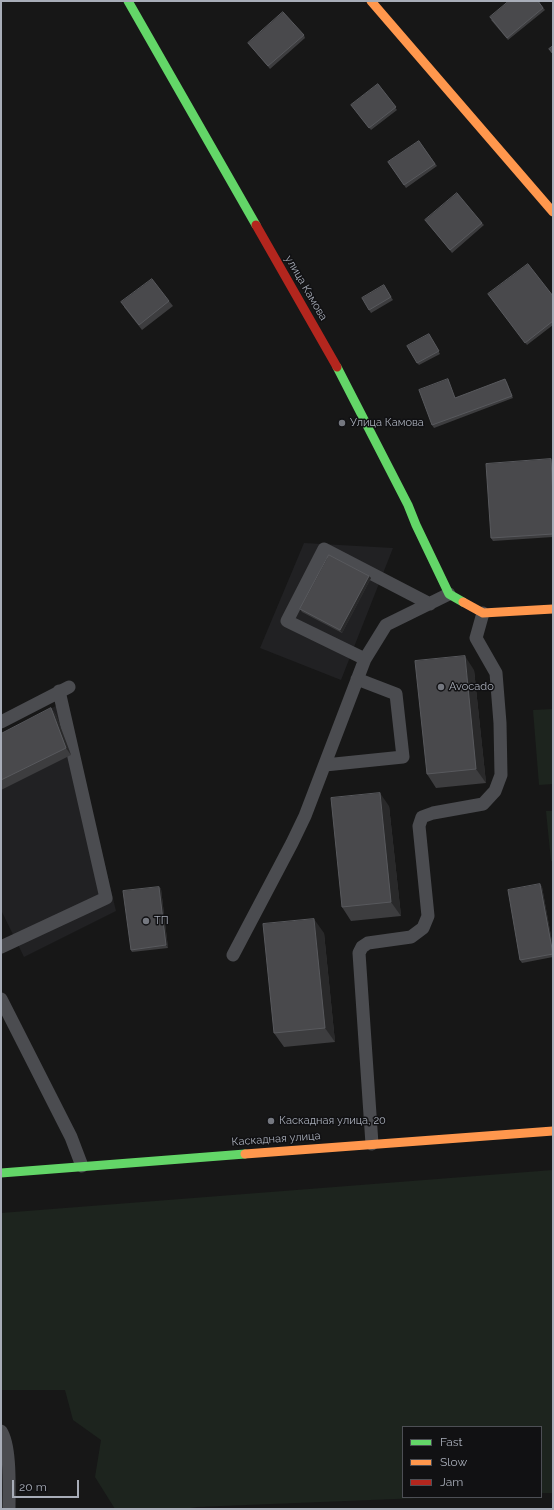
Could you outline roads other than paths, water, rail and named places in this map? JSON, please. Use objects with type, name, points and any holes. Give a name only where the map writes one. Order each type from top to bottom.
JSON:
[{"type":"street","name":"улица Камова","points":[[128,1],[339,371],[408,504],[416,525],[449,594]]},
{"type":"street","points":[[371,1],[553,212]]},
{"type":"street","points":[[449,594],[483,613],[553,609]]},
{"type":"street","name":"Каскадная улица","points":[[1,1173],[553,1131]]},
{"type":"lane","points":[[365,659],[287,621],[324,548],[430,604]]},
{"type":"lane","points":[[233,954],[305,816],[365,659],[386,625],[449,594]]},
{"type":"lane","points":[[372,1144],[359,953],[362,947],[368,943],[411,937],[423,928],[428,916],[419,826],[422,817],[432,813],[483,804],[495,791],[501,775],[500,723],[496,673],[476,638],[483,613]]},
{"type":"lane","points":[[325,764],[403,757],[396,694],[357,679]]},
{"type":"lane","points":[[1,722],[64,689],[106,898],[1,948]]},
{"type":"lane","points":[[1,999],[71,1137],[82,1166]]},
{"type":"lane","points":[[1,1431],[5,1438],[5,1474],[9,1509]]},
{"type":"place","name":"Улица Камова","points":[[342,423]]},
{"type":"place","name":"Avocado","points":[[441,687]]},
{"type":"place","name":"ТП","points":[[146,921]]},
{"type":"place","name":"Каскадная улица, 20","points":[[271,1121]]}]
